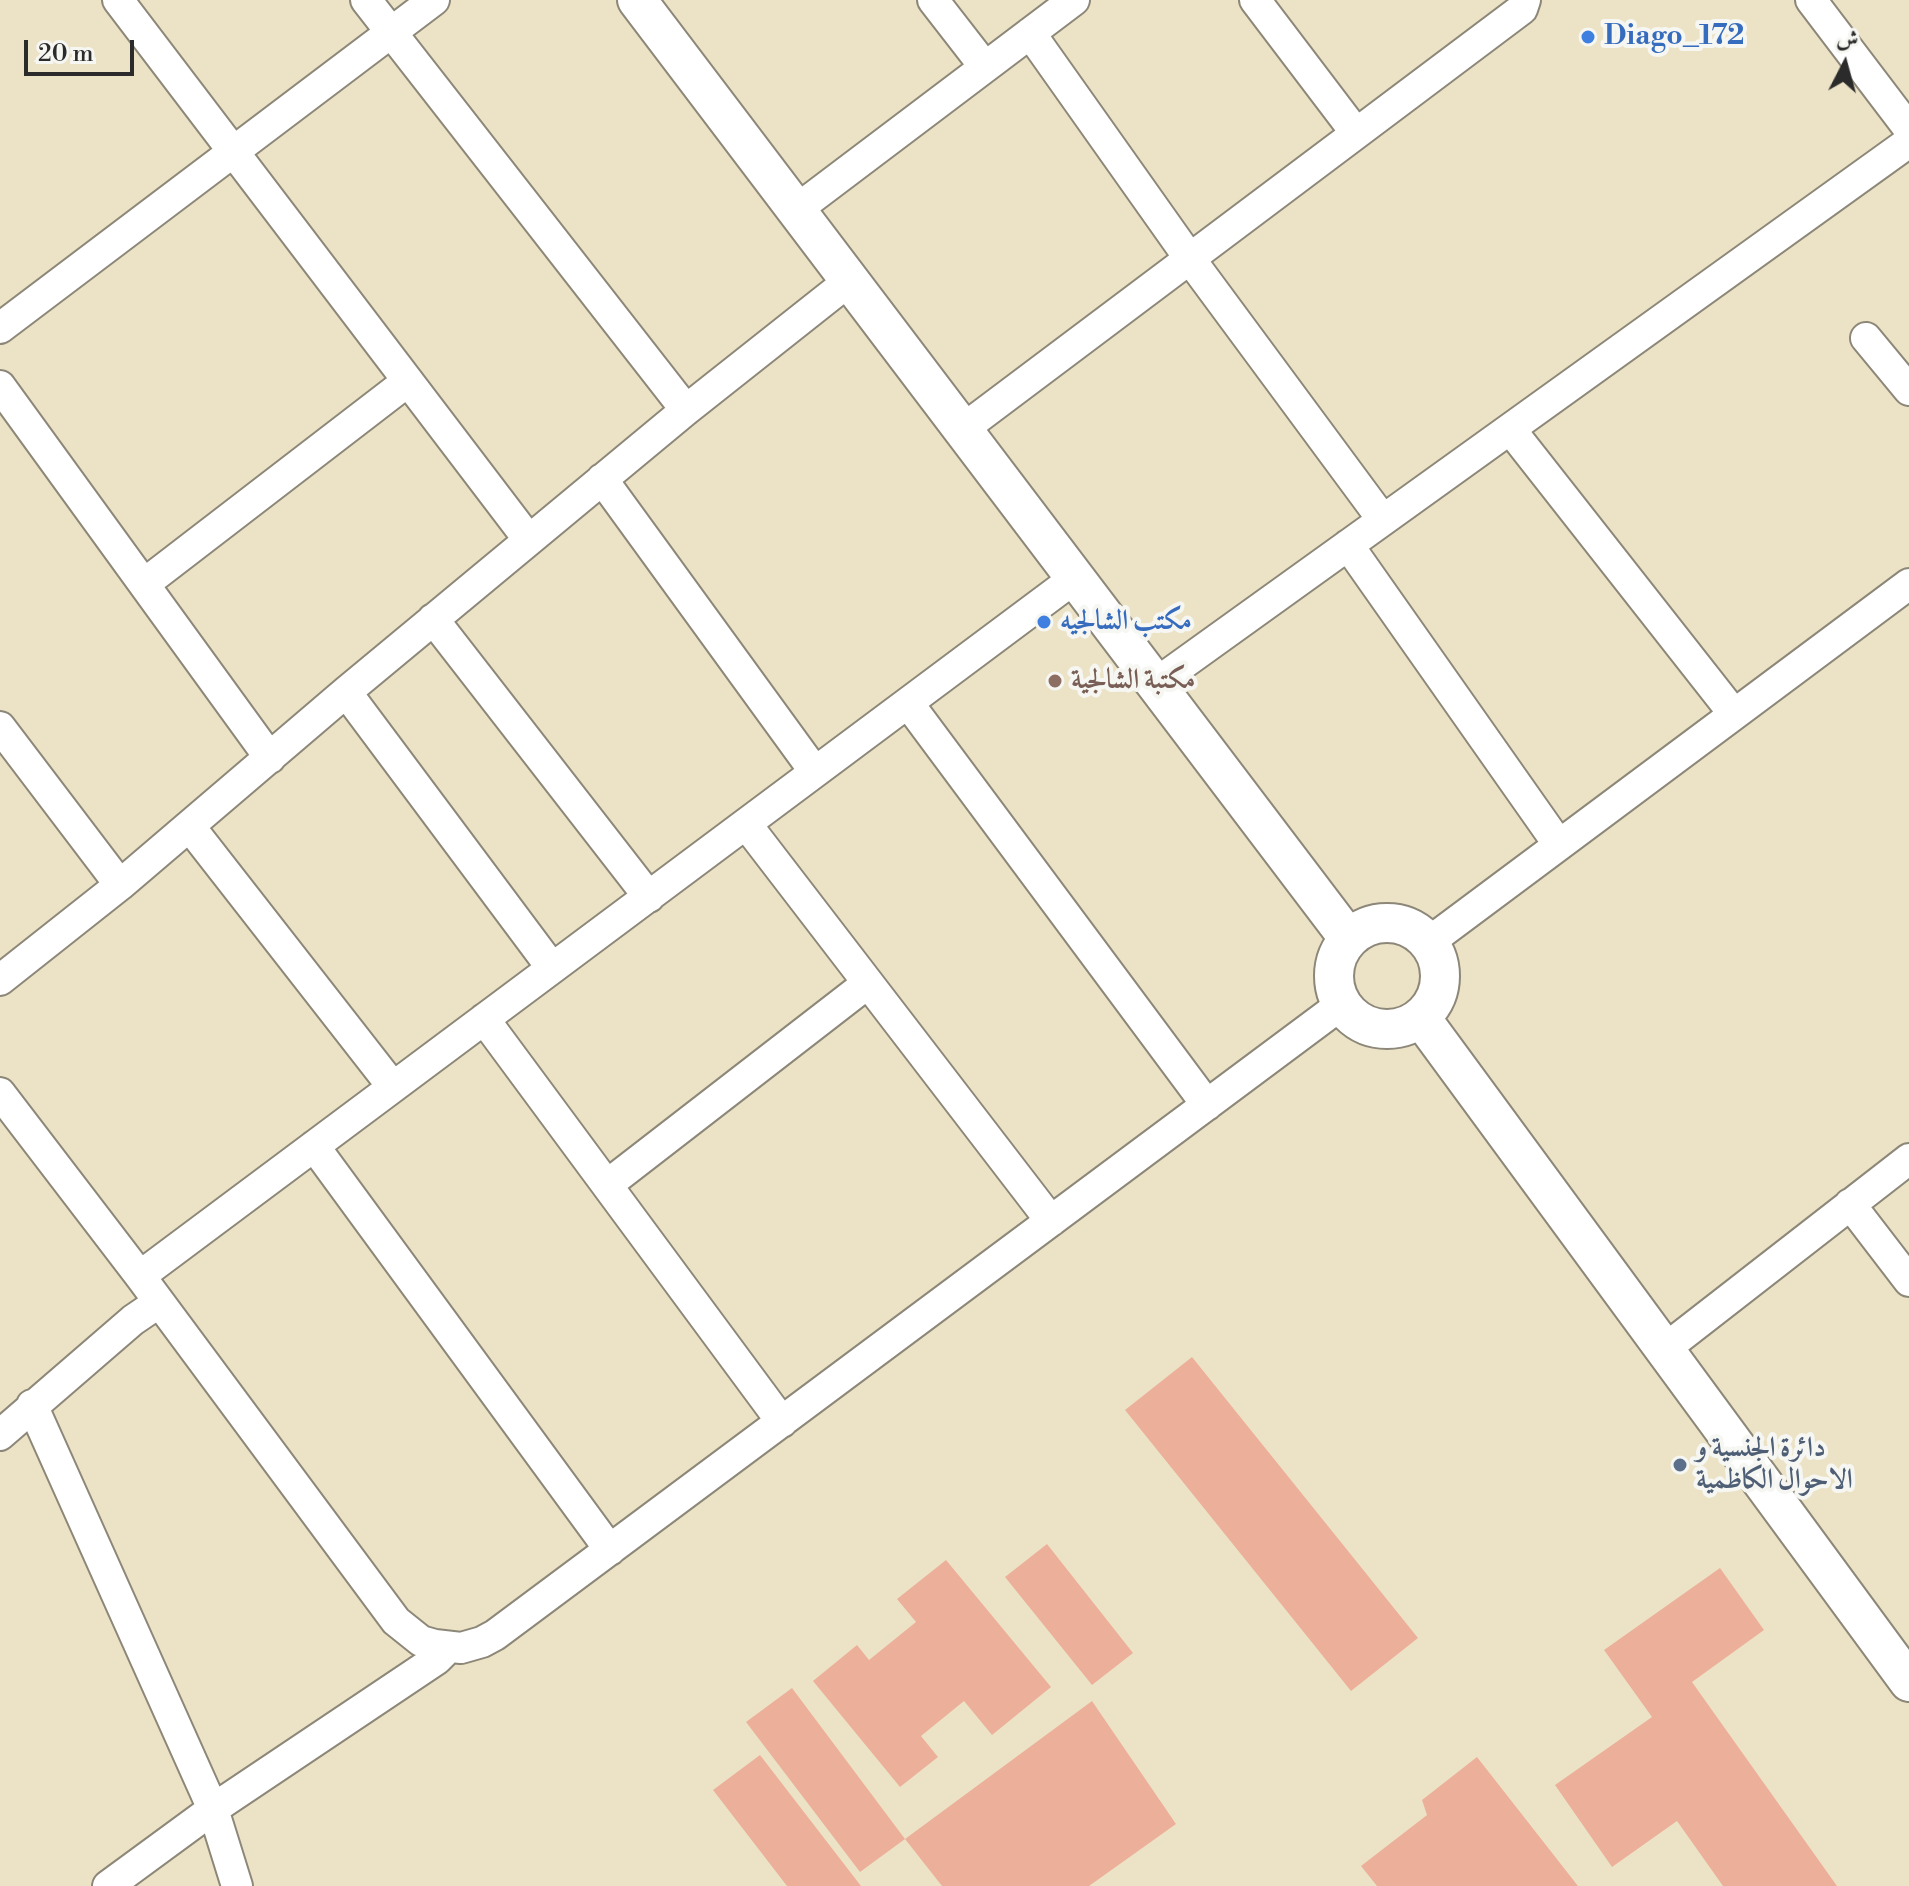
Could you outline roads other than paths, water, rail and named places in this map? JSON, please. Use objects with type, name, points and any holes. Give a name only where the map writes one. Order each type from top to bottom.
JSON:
[{"type":"street","points":[[118,0],[529,540]]},
{"type":"street","points":[[366,0],[686,410]]},
{"type":"street","points":[[0,328],[434,0]]},
{"type":"street","points":[[637,0],[1349,939]]},
{"type":"street","points":[[933,0],[985,67]]},
{"type":"street","points":[[796,210],[1074,0]]},
{"type":"street","points":[[1255,0],[1356,133]]},
{"type":"street","points":[[963,429],[1522,9],[1525,0]]},
{"type":"street","points":[[1811,0],[1909,129]]},
{"type":"street","points":[[1030,33],[1190,259],[1383,520]]},
{"type":"street","points":[[1155,684],[1909,142]]},
{"type":"street","points":[[0,980],[190,827],[346,692],[602,479],[849,281]]},
{"type":"street","points":[[1866,338],[1909,390]]},
{"type":"street","points":[[144,584],[408,381]]},
{"type":"street","points":[[0,386],[270,758]]},
{"type":"street","points":[[1510,429],[1734,714]]},
{"type":"street","points":[[602,479],[815,772]]},
{"type":"street","points":[[1348,545],[1559,845]]},
{"type":"street","points":[[140,1276],[1075,578]]},
{"type":"street","points":[[1429,942],[1909,584]]},
{"type":"street","points":[[433,619],[649,897]]},
{"type":"street","points":[[346,692],[552,968]]},
{"type":"street","points":[[908,703],[1207,1105]]},
{"type":"street","points":[[0,727],[120,885]]},
{"type":"street","points":[[746,824],[1051,1221]]},
{"type":"street","points":[[190,827],[393,1087]]},
{"type":"street","points":[[1390,923],[1408,926],[1429,942],[1440,965],[1441,982],[1432,1006],[1421,1018],[1403,1027],[1374,1028],[1356,1019],[1342,1004],[1337,996],[1334,976],[1337,956],[1349,939],[1363,928],[1390,923]]},
{"type":"street","points":[[607,1185],[868,983]]},
{"type":"street","points":[[0,1093],[396,1621],[421,1641],[449,1647],[471,1646],[495,1635],[1342,1004]]},
{"type":"street","points":[[1421,1018],[1909,1682]]},
{"type":"street","points":[[484,1019],[782,1422]]},
{"type":"street","points":[[314,1146],[610,1550]]},
{"type":"street","points":[[1666,1348],[1909,1159]]},
{"type":"street","points":[[1850,1204],[1909,1281]]},
{"type":"street","points":[[0,1435],[133,1320],[158,1303]]},
{"type":"street","points":[[32,1405],[213,1809],[237,1886]]},
{"type":"street","points":[[108,1886],[213,1809],[437,1659],[449,1647]]},
{"type":"place","name":"Diago_172","points":[[1588,37]]},
{"type":"place","name":"مكتب الشالجيه","points":[[1044,622]]},
{"type":"place","name":"مكتبة الشالجية","points":[[1055,681]]},
{"type":"place","name":"دائرة الجنسية و الاحوال الكاظمية","points":[[1680,1465]]}]
